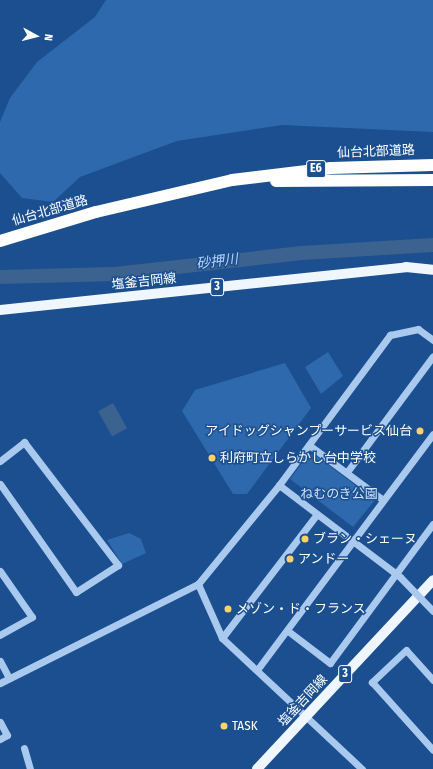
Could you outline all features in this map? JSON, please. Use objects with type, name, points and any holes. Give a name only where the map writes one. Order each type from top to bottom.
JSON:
[{"type":"highway","name":"仙台北部道路","points":[[0,241],[96,212],[201,188],[282,173],[433,165]]},
{"type":"highway","name":"仙台北部道路","points":[[201,188],[284,180],[433,180]]},
{"type":"main road","name":"塩釜吉岡線","points":[[0,310],[406,267],[433,270]]},
{"type":"main road","name":"塩釜吉岡線","points":[[257,769],[433,580]]},
{"type":"street","points":[[0,683],[198,584],[279,485],[390,335],[418,329],[433,340]]},
{"type":"street","points":[[347,472],[433,356]]},
{"type":"street","points":[[257,670],[288,631],[433,434]]},
{"type":"street","points":[[0,461],[24,442],[118,565],[76,592],[0,484]]},
{"type":"street","points":[[309,445],[383,500]]},
{"type":"street","points":[[279,485],[399,576],[433,611]]},
{"type":"street","points":[[222,638],[317,514]]},
{"type":"street","points":[[288,631],[330,663],[399,576],[433,524]]},
{"type":"street","points":[[0,571],[32,617],[0,634]]},
{"type":"street","points":[[198,584],[222,638],[362,769]]},
{"type":"street","points":[[433,680],[406,650],[372,682],[433,750]]},
{"type":"street","points":[[0,661],[9,678]]},
{"type":"street","points":[[0,722],[7,735],[0,739]]},
{"type":"street","points":[[24,748],[30,769]]},
{"type":"green space","points":[[106,0],[433,0],[433,132],[282,125],[177,141],[80,177],[53,202],[22,198],[0,173],[0,122],[10,98],[37,62],[95,17]]},
{"type":"green space","points":[[328,352],[343,376],[321,394],[305,367]]},
{"type":"green space","points":[[285,363],[311,408],[247,494],[233,494],[182,411],[195,390]]},
{"type":"green space","name":"ねむのき公園","points":[[314,454],[375,500],[353,527],[290,479],[308,455]]},
{"type":"green space","points":[[129,533],[141,539],[146,553],[122,564],[107,540]]},
{"type":"shaded area","points":[[113,403],[127,428],[112,437],[98,411]]},
{"type":"waterway","name":"砂押川","points":[[0,277],[115,274],[302,253],[433,245]]},
{"type":"place","name":"アイドッグシャンプーサービス仙台","points":[[420,431]]},
{"type":"place","name":"利府町立しらかし台中学校","points":[[212,458]]},
{"type":"place","name":"ブラン・シェーヌ","points":[[305,539]]},
{"type":"place","name":"アンドー","points":[[290,559]]},
{"type":"place","name":"メゾン・ド・フランス","points":[[228,609]]},
{"type":"place","name":"TASK","points":[[224,726]]}]
